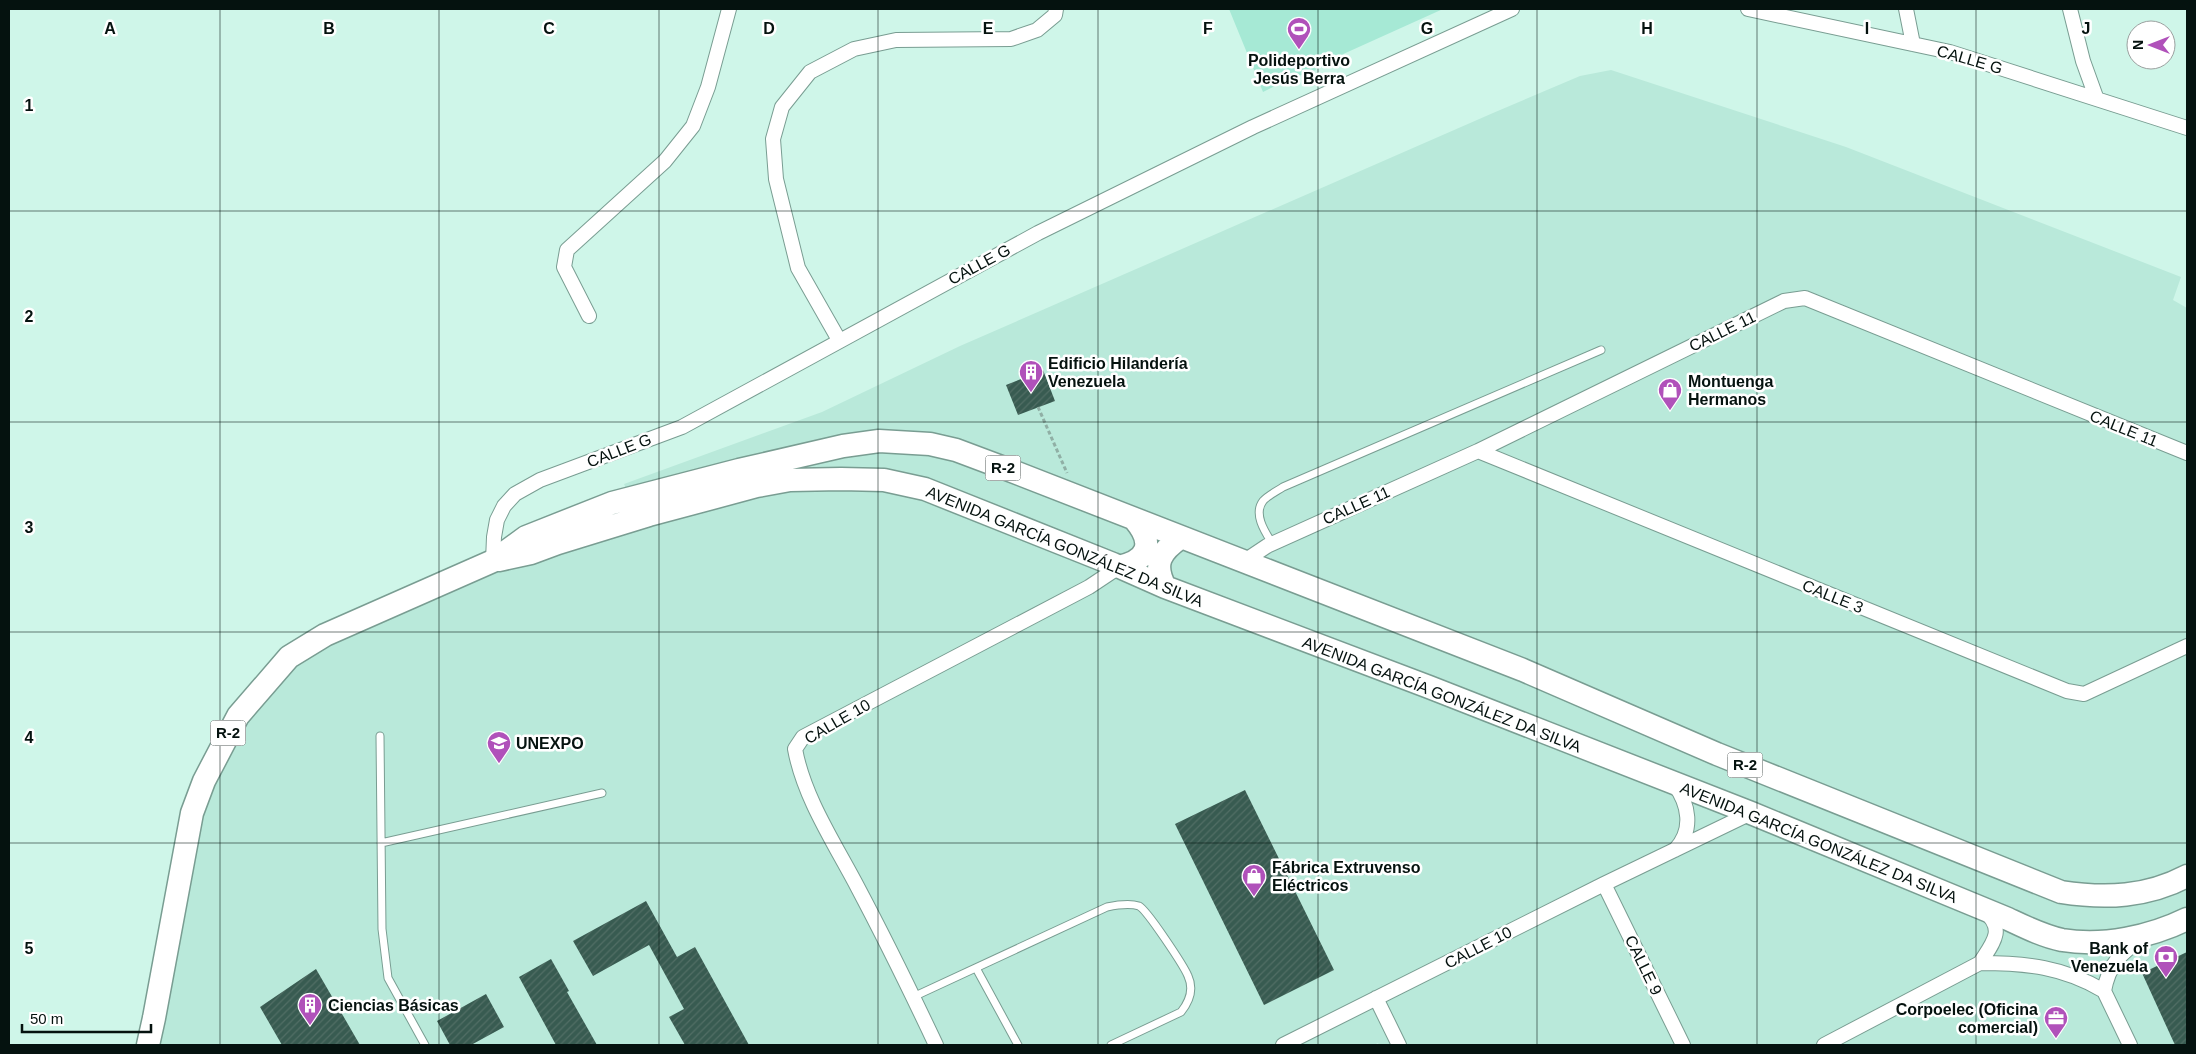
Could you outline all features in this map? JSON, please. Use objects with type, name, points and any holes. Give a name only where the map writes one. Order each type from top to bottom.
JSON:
[{"type":"main road","name":"R-2","points":[[148,1045],[192,813],[204,781],[238,716],[289,657],[325,635],[493,561],[526,537],[612,503],[781,460],[843,446],[878,441],[908,441],[956,450],[1523,670],[1717,754],[2061,892],[2109,897],[2169,886],[2187,876]]},
{"type":"main road","name":"AVENIDA GARCÍA GONZÁLEZ DA SILVA","points":[[493,561],[531,553],[606,528],[757,486],[790,480],[884,480],[924,489],[1119,567],[1164,587],[1672,782],[2036,932],[2061,940],[2107,942],[2156,931],[2187,919]]},
{"type":"main road","points":[[1119,567],[1130,564],[1139,558],[1144,551],[1147,542],[1146,536],[1144,530],[1135,520]]},
{"type":"main road","points":[[1164,587],[1160,579],[1159,560],[1168,546],[1180,538]]},
{"type":"street","points":[[589,316],[564,267],[567,250],[664,161],[693,126],[708,87],[729,9]]},
{"type":"street","points":[[839,340],[798,268],[776,180],[773,139],[782,107],[810,72],[854,49],[896,40],[1011,39],[1037,30],[1055,15],[1056,9]]},
{"type":"street","name":"CALLE G","points":[[493,561],[497,520],[504,506],[515,494],[540,480],[682,427],[839,340],[1072,216],[1253,127],[1512,9]]},
{"type":"street","name":"CALLE G","points":[[1748,9],[1950,52],[2096,97],[2187,128]]},
{"type":"street","points":[[1906,9],[1913,44]]},
{"type":"street","points":[[2070,9],[2083,61],[2096,97]]},
{"type":"street","name":"CALLE 11","points":[[1243,562],[1269,544],[1478,451],[1784,301],[1805,298],[2187,453]]},
{"type":"street","name":"CALLE 3","points":[[1478,451],[2067,691],[2084,694],[2187,646]]},
{"type":"street","points":[[1266,571],[1269,544]]},
{"type":"street","name":"CALLE 10","points":[[936,1045],[887,943],[813,803],[798,767],[795,749],[803,737],[1089,587],[1119,567]]},
{"type":"street","points":[[1672,782],[1681,794],[1687,818],[1687,829],[1682,842],[1674,850]]},
{"type":"street","name":"CALLE 10","points":[[1283,1045],[1604,884],[1751,813]]},
{"type":"street","name":"CALLE 9","points":[[1604,884],[1684,1045]]},
{"type":"street","points":[[1980,963],[1994,941],[1997,928],[1992,918],[1981,908]]},
{"type":"street","points":[[2104,991],[2112,965],[2119,956],[2140,939],[2156,931]]},
{"type":"street","points":[[1824,1045],[1980,963],[2021,963],[2060,971],[2084,979],[2104,991],[2130,1045]]},
{"type":"street","points":[[1376,998],[1399,1045]]},
{"type":"lane","points":[[1269,544],[1262,527],[1259,511],[1263,501],[1283,487],[1601,350]]},
{"type":"lane","points":[[380,736],[382,929],[388,978],[425,1045]]},
{"type":"lane","points":[[381,843],[602,793]]},
{"type":"lane","points":[[913,997],[1108,906],[1123,904],[1140,906],[1149,916],[1189,977],[1188,1003],[1180,1012],[1111,1045]]},
{"type":"lane","points":[[976,968],[1018,1045]]},
{"type":"path","points":[[1038,407],[1080,498]]},
{"type":"shaded area","name":"Polideportivo Jesús Berra","points":[[1229,9],[1443,9],[1330,60],[1312,72],[1291,78],[1263,92]]},
{"type":"shaded area","points":[[1611,70],[1846,147],[2181,277],[2173,300],[2187,308],[2187,1045],[1379,1045],[1378,1043],[1374,1045],[144,1045],[194,806],[279,669],[361,619],[639,518],[624,484],[822,412],[960,346],[1493,113],[1580,76]]},
{"type":"building","name":"Edificio Hilandería Venezuela","points":[[1043,370],[1055,401],[1018,415],[1006,385]]},
{"type":"building","name":"Fábrica Extruvenso Eléctricos","points":[[1245,790],[1334,970],[1264,1005],[1175,824]]},
{"type":"building","points":[[646,901],[677,957],[695,947],[749,1045],[685,1045],[669,1017],[684,1009],[649,945],[593,976],[573,941]]},
{"type":"building","points":[[2187,952],[2187,1045],[2175,1045],[2142,973]]},
{"type":"building","points":[[551,959],[597,1045],[556,1045],[519,977]]},
{"type":"building","name":"Ciencias Básicas","points":[[316,969],[360,1045],[282,1045],[260,1007]]},
{"type":"building","points":[[486,994],[504,1027],[471,1045],[450,1045],[437,1021]]},
{"type":"place","name":"Polideportivo Jesús Berra","points":[[1299,50]]},
{"type":"place","name":"Edificio Hilandería Venezuela","points":[[1031,393]]},
{"type":"place","name":"Montuenga Hermanos","points":[[1670,411]]},
{"type":"place","name":"UNEXPO","points":[[499,764]]},
{"type":"place","name":"Fábrica Extruvenso Eléctricos","points":[[1254,897]]},
{"type":"place","name":"Bank of Venezuela","points":[[2166,978]]},
{"type":"place","name":"Ciencias Básicas","points":[[310,1026]]},
{"type":"place","name":"Corpoelec (Oficina comercial)","points":[[2056,1039]]}]
